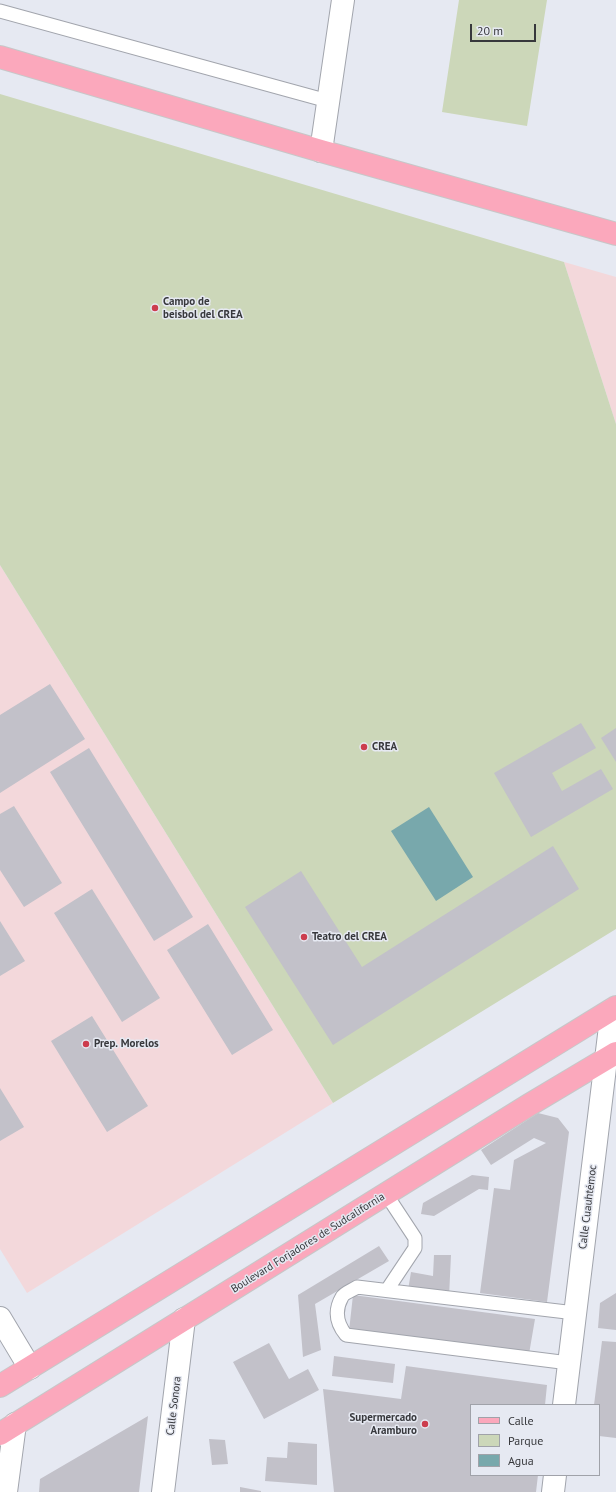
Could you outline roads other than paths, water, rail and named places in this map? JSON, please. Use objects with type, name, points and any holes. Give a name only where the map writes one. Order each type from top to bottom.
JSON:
[{"type":"main road","points":[[0,57],[321,151],[616,234]]},
{"type":"main road","points":[[0,1386],[614,1009]]},
{"type":"main road","name":"Boulevard Forjadores de Sudcalifornia","points":[[8,1429],[386,1194],[611,1057]]},
{"type":"street","points":[[321,151],[343,0]]},
{"type":"street","name":"Calle Cuauhtémoc","points":[[564,1404],[575,1313],[611,1057],[614,1009]]},
{"type":"street","points":[[0,1318],[30,1368]]},
{"type":"street","name":"Calle Sonora","points":[[163,1492],[184,1319]]},
{"type":"street","points":[[6,1492],[8,1429]]},
{"type":"street","points":[[553,1492],[555,1476]]},
{"type":"lane","points":[[0,11],[328,101]]},
{"type":"lane","points":[[386,1194],[415,1238],[415,1248],[387,1290]]},
{"type":"lane","points":[[569,1363],[346,1335],[339,1327],[336,1313],[342,1296],[357,1287],[575,1313]]},
{"type":"water","points":[[429,807],[473,877],[436,901],[391,831]]},
{"type":"place","name":"Campo de beisbol del CREA","points":[[155,308]]},
{"type":"place","name":"CREA","points":[[364,747]]},
{"type":"place","name":"Teatro del CREA","points":[[304,937]]},
{"type":"place","name":"Prep. Morelos","points":[[86,1044]]},
{"type":"place","name":"Supermercado Aramburo","points":[[425,1424]]}]
